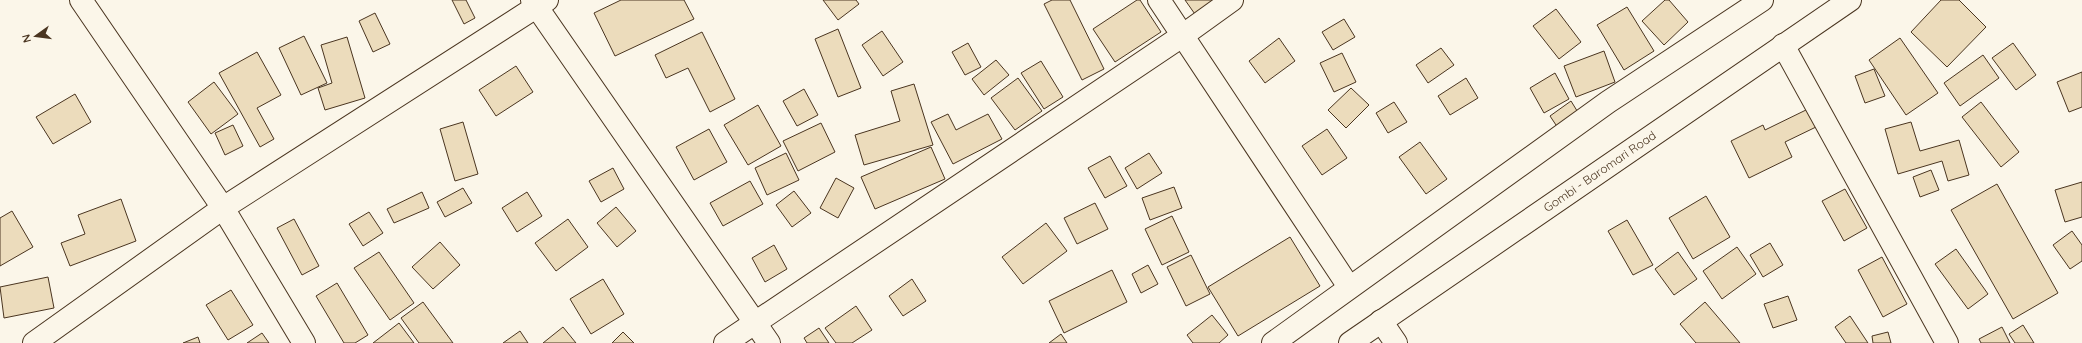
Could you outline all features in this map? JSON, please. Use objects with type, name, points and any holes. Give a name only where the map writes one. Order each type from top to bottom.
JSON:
[{"type":"street","points":[[81,0],[223,208],[304,343]]},
{"type":"street","points":[[1159,0],[1350,287]]},
{"type":"street","points":[[725,343],[1182,36],[1232,0]]},
{"type":"street","points":[[1274,343],[1608,102],[1762,0]]},
{"type":"street","name":"Gombi - Baromari Road","points":[[1350,343],[1850,0]]},
{"type":"street","points":[[37,342],[223,208],[538,2],[769,343]]},
{"type":"street","points":[[1783,45],[1946,343]]},
{"type":"street","points":[[1381,321],[1396,343]]},
{"type":"building","points":[[452,0],[466,0],[475,18],[464,24]]},
{"type":"building","points":[[621,0],[684,0],[694,19],[615,56],[594,13]]},
{"type":"building","points":[[823,0],[856,0],[859,4],[838,20]]},
{"type":"building","points":[[1052,0],[1070,0],[1104,69],[1082,80],[1044,4]]},
{"type":"building","points":[[1137,0],[1140,0],[1161,32],[1115,62],[1093,29]]},
{"type":"building","points":[[1185,0],[1218,0],[1197,17]]},
{"type":"building","points":[[1665,0],[1669,0],[1688,22],[1664,45],[1642,21]]},
{"type":"building","points":[[1941,0],[1959,0],[1986,27],[1947,67],[1911,32]]},
{"type":"building","points":[[1627,7],[1654,51],[1624,70],[1597,25]]},
{"type":"building","points":[[1556,9],[1581,42],[1559,59],[1533,26]]},
{"type":"building","points":[[375,13],[390,44],[373,52],[359,21]]},
{"type":"building","points":[[1344,19],[1355,37],[1333,50],[1322,32]]},
{"type":"building","points":[[838,29],[861,88],[838,97],[815,39]]},
{"type":"building","points":[[882,31],[903,62],[883,76],[862,45]]},
{"type":"building","points":[[702,32],[735,99],[710,112],[688,68],[666,78],[655,55]]},
{"type":"building","points":[[304,36],[327,83],[301,95],[279,48]]},
{"type":"building","points":[[347,37],[365,98],[325,110],[318,88],[332,83],[321,45]]},
{"type":"building","points":[[1279,38],[1295,61],[1265,83],[1249,61]]},
{"type":"building","points":[[1900,38],[1938,93],[1906,115],[1869,60]]},
{"type":"building","points":[[968,43],[981,67],[965,75],[952,52]]},
{"type":"building","points":[[2013,43],[2036,75],[2016,90],[1992,58]]},
{"type":"building","points":[[1441,48],[1454,65],[1428,83],[1416,65]]},
{"type":"building","points":[[1604,51],[1615,82],[1576,97],[1564,66]]},
{"type":"building","points":[[257,52],[281,95],[257,108],[274,139],[260,147],[219,73]]},
{"type":"building","points":[[1342,53],[1356,82],[1334,92],[1320,63]]},
{"type":"building","points":[[1983,55],[1999,78],[1960,106],[1944,83]]},
{"type":"building","points":[[996,60],[1009,75],[984,95],[972,79]]},
{"type":"building","points":[[1041,61],[1063,97],[1044,109],[1021,73]]},
{"type":"building","points":[[516,66],[533,92],[496,116],[479,90]]},
{"type":"building","points":[[1874,69],[1885,96],[1865,103],[1855,76]]},
{"type":"building","points":[[2082,72],[2082,107],[2069,112],[2057,82]]},
{"type":"building","points":[[1555,73],[1569,99],[1544,113],[1530,88]]},
{"type":"building","points":[[1018,78],[1042,111],[1015,130],[991,98]]},
{"type":"building","points":[[1466,78],[1478,98],[1450,115],[1438,96]]},
{"type":"building","points":[[214,82],[238,114],[211,134],[188,102]]},
{"type":"building","points":[[914,84],[933,145],[864,165],[855,135],[900,121],[891,91]]},
{"type":"building","points":[[1351,88],[1369,105],[1346,128],[1328,110]]},
{"type":"building","points":[[804,89],[818,115],[797,126],[783,101]]},
{"type":"building","points":[[75,94],[91,122],[53,144],[36,117]]},
{"type":"building","points":[[1571,101],[1579,114],[1558,128],[1550,116]]},
{"type":"building","points":[[1394,102],[1407,122],[1388,133],[1376,113]]},
{"type":"building","points":[[1981,102],[2019,152],[2001,167],[1962,117]]},
{"type":"building","points":[[758,105],[781,146],[748,165],[724,125]]},
{"type":"building","points":[[1808,109],[1816,127],[1785,142],[1792,157],[1749,178],[1731,141],[1763,125],[1765,130]]},
{"type":"building","points":[[948,114],[956,130],[988,114],[1002,139],[953,164],[931,122]]},
{"type":"building","points":[[463,122],[478,174],[455,181],[440,129]]},
{"type":"building","points":[[1911,122],[1920,151],[1959,140],[1969,175],[1948,181],[1942,161],[1898,174],[1885,129]]},
{"type":"building","points":[[821,123],[835,152],[798,171],[783,141]]},
{"type":"building","points":[[233,125],[243,146],[225,155],[215,133]]},
{"type":"building","points":[[709,129],[727,162],[694,180],[676,147]]},
{"type":"building","points":[[1327,129],[1347,158],[1322,175],[1302,146]]},
{"type":"building","points":[[1420,142],[1447,179],[1426,194],[1399,157]]},
{"type":"building","points":[[931,147],[945,179],[875,209],[861,177]]},
{"type":"building","points":[[786,153],[799,180],[767,195],[755,168]]},
{"type":"building","points":[[1149,153],[1162,173],[1137,189],[1125,168]]},
{"type":"building","points":[[1110,156],[1127,186],[1105,198],[1088,168]]},
{"type":"building","points":[[613,168],[624,189],[601,202],[589,181]]},
{"type":"building","points":[[1931,170],[1939,190],[1920,197],[1913,177]]},
{"type":"building","points":[[836,178],[854,188],[838,218],[820,208]]},
{"type":"building","points":[[750,181],[763,204],[723,226],[710,203]]},
{"type":"building","points":[[2082,182],[2082,217],[2065,222],[2055,190]]},
{"type":"building","points":[[1997,184],[2058,293],[2013,319],[1951,210]]},
{"type":"building","points":[[1174,187],[1182,208],[1150,220],[1142,198]]},
{"type":"building","points":[[463,188],[472,203],[445,217],[437,202]]},
{"type":"building","points":[[1845,189],[1867,228],[1844,241],[1822,201]]},
{"type":"building","points":[[794,191],[811,213],[792,227],[776,205]]},
{"type":"building","points":[[422,192],[429,208],[394,223],[387,209]]},
{"type":"building","points":[[527,192],[542,216],[517,232],[502,208]]},
{"type":"building","points":[[1706,196],[1730,237],[1693,259],[1669,218]]},
{"type":"building","points":[[121,199],[136,241],[70,266],[61,243],[85,234],[78,215]]},
{"type":"building","points":[[1095,203],[1108,229],[1077,244],[1064,218]]},
{"type":"building","points":[[616,207],[636,231],[617,247],[597,223]]},
{"type":"building","points":[[12,211],[33,247],[0,266],[0,218]]},
{"type":"building","points":[[369,212],[383,233],[363,246],[349,224]]},
{"type":"building","points":[[1172,216],[1189,252],[1162,265],[1145,229]]},
{"type":"building","points":[[294,219],[319,266],[302,275],[277,228]]},
{"type":"building","points":[[568,219],[588,247],[556,271],[535,243]]},
{"type":"building","points":[[1627,220],[1653,265],[1633,275],[1608,231]]},
{"type":"building","points":[[1046,223],[1067,251],[1023,284],[1002,257]]},
{"type":"building","points":[[2072,231],[2082,245],[2082,261],[2070,269],[2053,245]]},
{"type":"building","points":[[1290,237],[1320,286],[1238,336],[1208,287]]},
{"type":"building","points":[[440,242],[460,265],[433,289],[412,267]]},
{"type":"building","points":[[1770,243],[1783,265],[1763,277],[1750,255]]},
{"type":"building","points":[[774,245],[787,269],[765,282],[752,258]]},
{"type":"building","points":[[1737,247],[1756,274],[1722,299],[1703,271]]},
{"type":"building","points":[[1956,249],[1988,294],[1968,309],[1935,264]]},
{"type":"building","points":[[379,252],[414,303],[390,320],[354,268]]},
{"type":"building","points":[[1678,252],[1697,279],[1674,295],[1655,269]]},
{"type":"building","points":[[1191,255],[1210,294],[1186,306],[1167,267]]},
{"type":"building","points":[[1882,257],[1907,304],[1883,317],[1858,270]]},
{"type":"building","points":[[1148,265],[1158,284],[1141,293],[1132,274]]},
{"type":"building","points":[[1112,270],[1127,302],[1064,333],[1049,301]]},
{"type":"building","points":[[48,277],[54,308],[4,318],[0,287]]},
{"type":"building","points":[[603,279],[624,314],[591,334],[570,299]]},
{"type":"building","points":[[912,279],[926,301],[903,316],[889,296]]},
{"type":"building","points":[[337,283],[368,335],[355,343],[344,343],[316,296]]},
{"type":"building","points":[[231,290],[253,325],[228,340],[206,305]]},
{"type":"building","points":[[1788,296],[1797,320],[1773,328],[1764,304]]},
{"type":"building","points":[[423,302],[453,343],[419,343],[401,318]]},
{"type":"building","points":[[1705,302],[1740,343],[1696,343],[1680,324]]},
{"type":"building","points":[[856,306],[872,330],[852,343],[836,343],[825,328]]},
{"type":"building","points":[[1212,315],[1228,335],[1219,343],[1193,343],[1187,335]]},
{"type":"building","points":[[1850,316],[1868,343],[1846,343],[1835,327]]},
{"type":"building","points":[[399,323],[414,343],[373,343]]},
{"type":"building","points":[[2023,325],[2034,343],[2015,343],[2009,334]]},
{"type":"building","points":[[563,327],[576,343],[543,343]]},
{"type":"building","points":[[2002,327],[2010,343],[1981,343],[1979,339]]},
{"type":"building","points":[[819,328],[829,343],[807,343],[804,338]]},
{"type":"building","points":[[520,331],[528,343],[503,343]]},
{"type":"building","points":[[623,332],[634,343],[612,343]]},
{"type":"building","points":[[1888,332],[1891,343],[1873,343],[1872,336]]},
{"type":"building","points":[[262,333],[269,343],[247,343]]},
{"type":"building","points":[[1061,334],[1067,343],[1049,343]]},
{"type":"building","points":[[198,337],[200,343],[183,343]]}]
